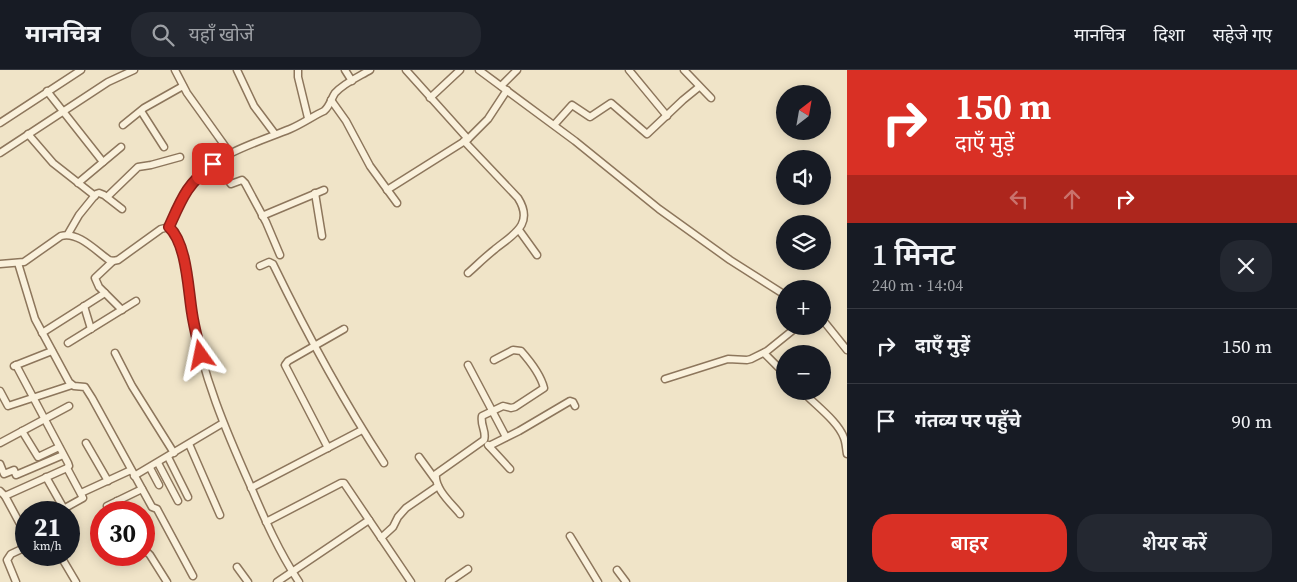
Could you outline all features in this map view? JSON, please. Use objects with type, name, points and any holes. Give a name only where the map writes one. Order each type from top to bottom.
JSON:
[{"type":"street","points":[[0,123],[81,70]]},
{"type":"street","points":[[0,153],[62,111],[118,77],[134,70]]},
{"type":"street","points":[[175,70],[183,86],[230,154]]},
{"type":"street","points":[[237,70],[254,106],[275,134]]},
{"type":"street","points":[[298,70],[308,118]]},
{"type":"street","points":[[345,70],[352,81]]},
{"type":"street","points":[[122,310],[99,287],[95,278],[113,261],[169,227],[188,188],[197,177],[230,154],[292,128],[327,109],[337,91],[370,70]]},
{"type":"street","points":[[406,70],[522,205],[524,215],[519,230],[489,253],[468,274]]},
{"type":"street","points":[[430,98],[460,70]]},
{"type":"street","points":[[479,70],[554,125],[659,209],[730,260],[776,289]]},
{"type":"street","points":[[387,190],[466,140],[488,119],[504,88],[517,70]]},
{"type":"street","points":[[629,70],[667,116]]},
{"type":"street","points":[[684,70],[699,88],[711,98]]},
{"type":"street","points":[[123,125],[141,110],[183,86]]},
{"type":"street","points":[[554,125],[572,105],[590,118],[611,103],[647,134],[699,88]]},
{"type":"street","points":[[47,91],[103,162]]},
{"type":"street","points":[[331,100],[346,121],[370,166],[396,203]]},
{"type":"street","points":[[141,110],[164,147]]},
{"type":"street","points":[[28,134],[53,163],[95,196]]},
{"type":"street","points":[[78,183],[121,147]]},
{"type":"street","points":[[107,197],[138,166],[152,165],[180,157]]},
{"type":"street","points":[[215,163],[231,184],[242,180],[245,182],[280,255]]},
{"type":"street","points":[[262,216],[324,190]]},
{"type":"street","points":[[68,234],[80,214],[99,193],[122,208]]},
{"type":"street","points":[[315,193],[322,236]]},
{"type":"street","points":[[169,227],[174,234],[187,268],[192,314],[204,370],[223,423],[266,522],[299,582]]},
{"type":"street","points":[[519,230],[537,255]]},
{"type":"street","points":[[1,262],[18,263],[30,259],[61,236],[68,234],[75,236],[113,261]]},
{"type":"street","points":[[260,266],[269,262],[273,264],[333,380],[384,463]]},
{"type":"street","points":[[18,263],[35,319],[72,385]]},
{"type":"street","points":[[42,332],[105,293]]},
{"type":"street","points":[[68,344],[136,301]]},
{"type":"street","points":[[84,306],[91,329]]},
{"type":"street","points":[[328,448],[285,365],[288,361],[344,329]]},
{"type":"street","points":[[831,330],[847,350]]},
{"type":"street","points":[[665,379],[721,360],[733,358],[747,360],[764,353],[787,335]]},
{"type":"street","points":[[437,482],[436,474],[438,471],[484,440],[485,433],[481,418],[503,406],[515,407],[543,389],[544,386],[521,351],[513,350],[494,360]]},
{"type":"street","points":[[46,478],[65,508],[83,498],[68,468],[69,465],[14,366],[52,351]]},
{"type":"street","points":[[764,353],[776,365]]},
{"type":"street","points":[[115,354],[171,455],[188,497]]},
{"type":"street","points":[[468,365],[506,438]]},
{"type":"street","points":[[0,391],[8,406],[72,385],[76,387],[82,386],[87,390],[130,470],[152,507],[158,510],[193,576]]},
{"type":"street","points":[[811,400],[841,432],[847,454]]},
{"type":"street","points":[[489,446],[570,401],[575,406]]},
{"type":"street","points":[[0,443],[69,406]]},
{"type":"street","points":[[134,476],[223,423]]},
{"type":"street","points":[[252,488],[362,430]]},
{"type":"street","points":[[22,431],[38,457],[59,447]]},
{"type":"street","points":[[484,440],[510,469]]},
{"type":"street","points":[[86,444],[108,481]]},
{"type":"street","points":[[190,444],[220,515]]},
{"type":"street","points":[[43,454],[46,462]]},
{"type":"street","points":[[0,464],[4,474],[14,470],[16,475],[63,455]]},
{"type":"street","points":[[420,457],[460,514]]},
{"type":"street","points":[[158,463],[178,501]]},
{"type":"street","points":[[15,515],[2,493],[46,478],[68,468]]},
{"type":"street","points":[[150,468],[159,484]]},
{"type":"street","points":[[81,494],[130,470]]},
{"type":"street","points":[[170,486],[180,481]]},
{"type":"street","points":[[266,522],[342,482],[346,485],[411,582]]},
{"type":"street","points":[[381,538],[406,508],[437,482]]},
{"type":"street","points":[[117,501],[142,489]]},
{"type":"street","points":[[277,582],[369,520]]},
{"type":"street","points":[[570,536],[598,582]]},
{"type":"street","points":[[15,552],[7,560],[16,582]]},
{"type":"street","points":[[155,563],[167,582]]},
{"type":"street","points":[[67,566],[76,582]]},
{"type":"street","points":[[237,568],[248,582]]},
{"type":"street","points":[[449,582],[468,569]]},
{"type":"street","points":[[617,570],[626,582]]},
{"type":"route","points":[[201,355],[192,314],[187,268],[174,234],[169,227],[188,188],[197,177],[213,164]]}]
